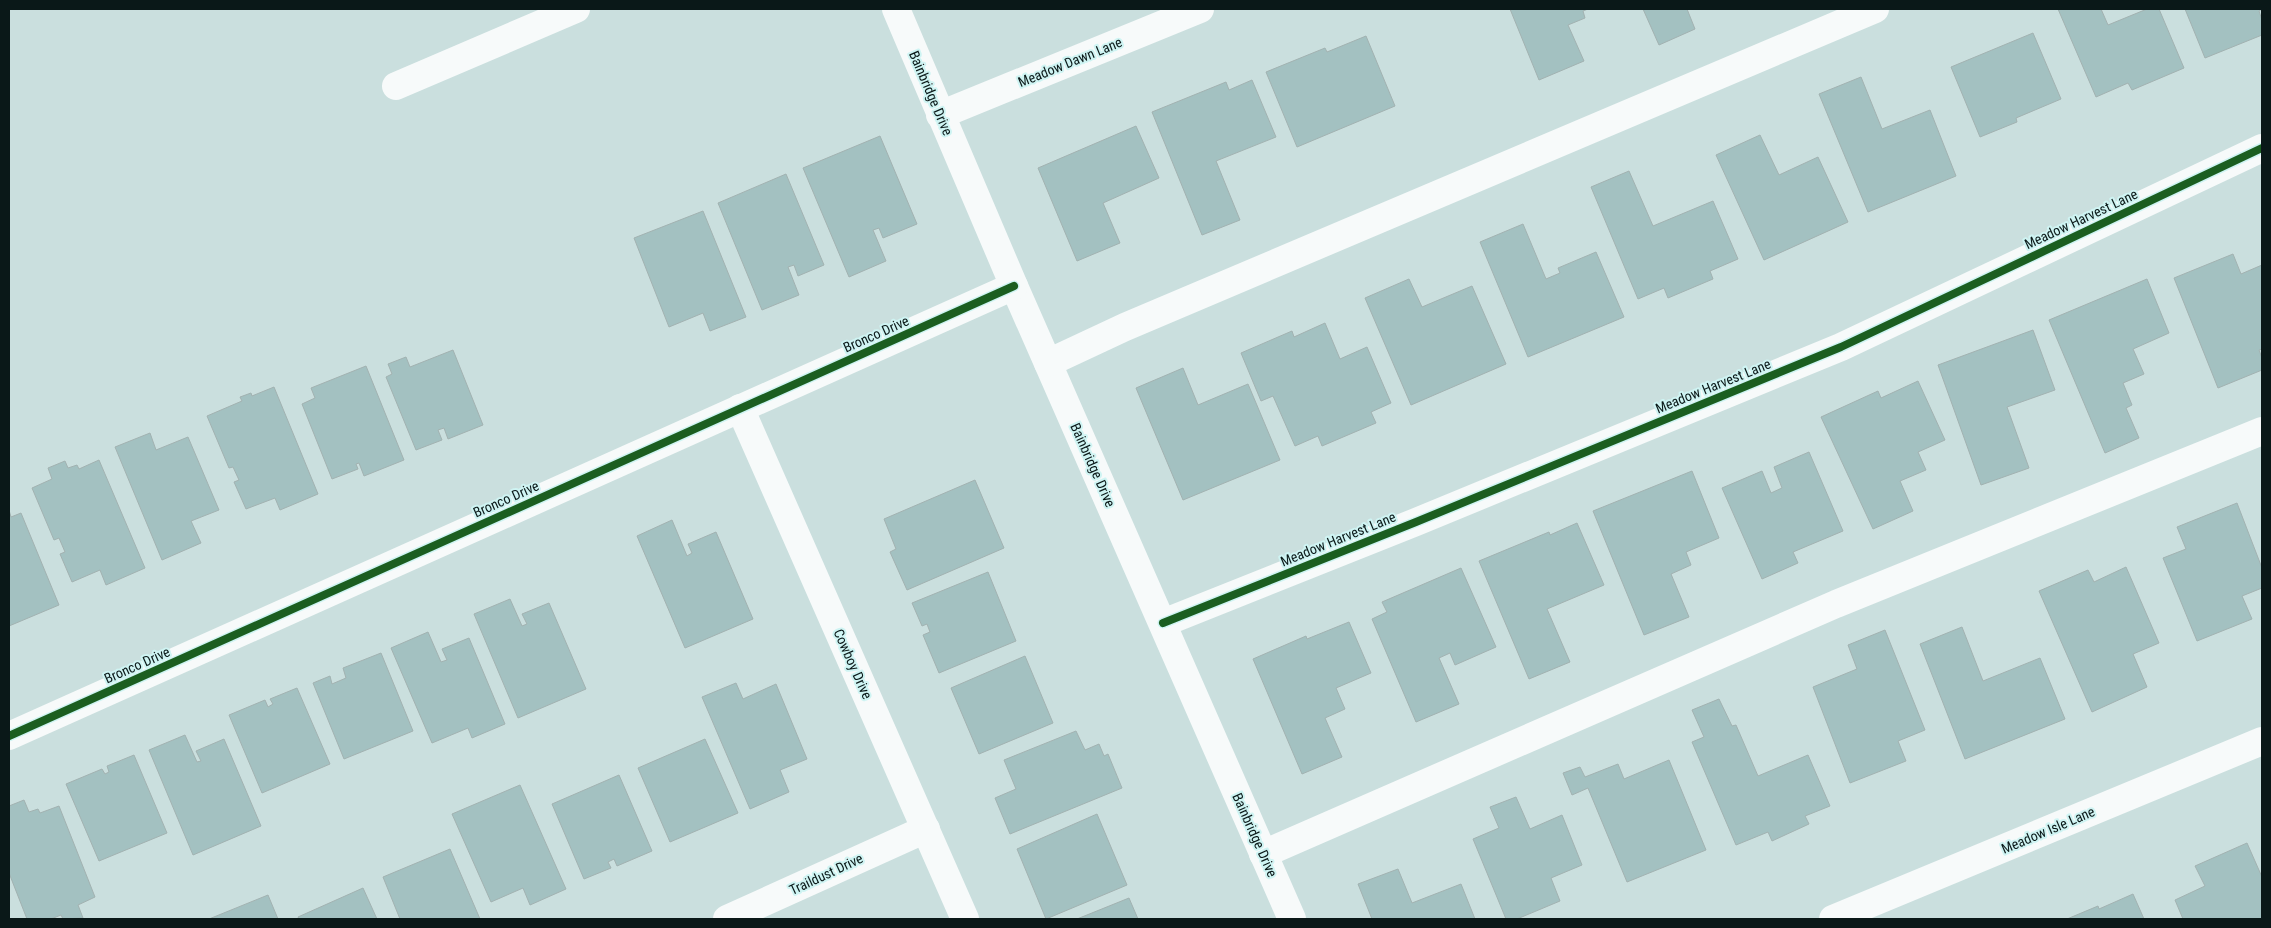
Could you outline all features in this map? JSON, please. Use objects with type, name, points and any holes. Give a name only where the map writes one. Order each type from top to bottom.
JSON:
[{"type":"street","points":[[396,86],[576,9]]},
{"type":"street","name":"Bainbridge Drive","points":[[896,9],[1014,286],[1292,919]]},
{"type":"street","name":"Meadow Dawn Lane","points":[[940,115],[1200,9]]},
{"type":"street","points":[[1048,363],[1152,316],[1875,9]]},
{"type":"street","name":"Meadow Harvest Lane","points":[[1163,623],[1416,522],[1842,347],[2262,148]]},
{"type":"street","name":"Bronco Drive","points":[[9,736],[1014,286]]},
{"type":"street","name":"Cowboy Drive","points":[[740,408],[966,919]]},
{"type":"street","points":[[1263,854],[1836,604],[2262,431]]},
{"type":"street","name":"Meadow Isle Lane","points":[[1833,919],[2262,741]]},
{"type":"street","name":"Traildust Drive","points":[[727,919],[926,828]]},
{"type":"building","points":[[1510,9],[1588,9],[1583,11],[1585,18],[1568,25],[1584,61],[1539,80]]},
{"type":"building","points":[[1643,9],[1687,9],[1695,29],[1659,45]]},
{"type":"building","points":[[2058,9],[2101,9],[2108,25],[2147,9],[2159,9],[2184,68],[2132,90],[2128,83],[2096,97]]},
{"type":"building","points":[[2185,9],[2262,9],[2259,11],[2262,20],[2262,35],[2205,58]]},
{"type":"building","points":[[2033,33],[2061,99],[2016,118],[2017,122],[1980,137],[1951,67]]},
{"type":"building","points":[[1366,36],[1395,106],[1297,147],[1266,72],[1325,48],[1327,52]]},
{"type":"building","points":[[1861,77],[1882,129],[1930,110],[1956,176],[1868,212],[1819,94]]},
{"type":"building","points":[[1252,80],[1276,137],[1216,161],[1240,220],[1202,235],[1152,112],[1226,82],[1229,90]]},
{"type":"building","points":[[1136,126],[1159,178],[1103,203],[1120,243],[1077,261],[1038,168]]},
{"type":"building","points":[[1760,135],[1779,175],[1818,157],[1848,222],[1764,260],[1716,155]]},
{"type":"building","points":[[880,136],[917,224],[883,238],[879,228],[873,230],[886,261],[849,277],[803,168]]},
{"type":"building","points":[[1629,171],[1653,226],[1713,201],[1738,259],[1710,271],[1713,279],[1668,298],[1664,288],[1638,299],[1591,187]]},
{"type":"building","points":[[786,174],[824,265],[798,276],[794,265],[788,267],[799,295],[762,310],[718,203]]},
{"type":"building","points":[[703,211],[746,317],[710,331],[703,313],[669,327],[634,238]]},
{"type":"building","points":[[1523,224],[1546,279],[1560,273],[1558,268],[1596,252],[1624,317],[1528,357],[1480,242]]},
{"type":"building","points":[[2233,254],[2241,274],[2262,265],[2262,349],[2259,350],[2262,358],[2262,370],[2218,388],[2174,278]]},
{"type":"building","points":[[1409,279],[1422,307],[1472,286],[1506,364],[1411,405],[1365,298]]},
{"type":"building","points":[[2147,279],[2169,333],[2133,349],[2144,374],[2123,383],[2132,405],[2126,408],[2139,438],[2105,453],[2049,320]]},
{"type":"building","points":[[1325,323],[1340,359],[1367,347],[1391,403],[1371,412],[1376,423],[1322,446],[1318,436],[1295,446],[1273,396],[1261,401],[1241,353],[1292,331],[1294,337]]},
{"type":"building","points":[[2033,330],[2055,390],[2007,407],[2029,468],[1981,485],[1938,365]]},
{"type":"building","points":[[453,350],[483,425],[448,439],[444,428],[438,430],[442,440],[416,450],[386,377],[392,374],[388,364],[406,357],[410,367]]},
{"type":"building","points":[[366,366],[404,460],[364,476],[359,463],[356,464],[358,469],[332,479],[302,404],[315,398],[311,388]]},
{"type":"building","points":[[1183,368],[1198,405],[1248,384],[1280,460],[1183,500],[1136,388]]},
{"type":"building","points":[[1918,381],[1945,440],[1918,452],[1926,470],[1900,481],[1913,511],[1873,529],[1821,417],[1878,391],[1881,398]]},
{"type":"building","points":[[274,387],[318,494],[280,510],[275,498],[246,509],[234,482],[239,480],[233,467],[229,468],[207,416],[242,401],[240,397],[251,393],[252,396]]},
{"type":"building","points":[[150,433],[156,450],[188,437],[219,510],[191,521],[201,543],[162,560],[115,447]]},
{"type":"building","points":[[1809,452],[1843,531],[1793,552],[1798,563],[1762,579],[1722,488],[1762,471],[1771,493],[1782,488],[1774,467]]},
{"type":"building","points":[[99,460],[145,568],[106,585],[100,570],[72,582],[60,554],[65,552],[59,538],[54,540],[32,488],[52,479],[48,468],[65,461],[68,468],[77,465],[79,469]]},
{"type":"building","points":[[1692,471],[1719,538],[1686,552],[1691,565],[1671,574],[1689,617],[1644,635],[1593,511]]},
{"type":"building","points":[[975,480],[1004,548],[907,590],[890,552],[896,549],[884,519]]},
{"type":"building","points":[[2237,503],[2262,568],[2262,588],[2242,596],[2252,619],[2197,641],[2163,558],[2186,549],[2177,527]]},
{"type":"building","points":[[9,510],[11,517],[21,513],[59,605],[9,626]]},
{"type":"building","points":[[672,520],[687,556],[692,553],[688,544],[716,532],[753,619],[685,648],[637,536]]},
{"type":"building","points":[[1577,523],[1604,585],[1547,609],[1570,662],[1529,679],[1479,561],[1549,532],[1550,535]]},
{"type":"building","points":[[2126,567],[2159,643],[2133,654],[2147,687],[2092,712],[2039,591],[2088,570],[2094,582]]},
{"type":"building","points":[[1461,568],[1496,647],[1455,665],[1450,653],[1439,658],[1459,704],[1416,722],[1372,619],[1387,612],[1382,602]]},
{"type":"building","points":[[988,572],[1016,641],[939,673],[923,635],[930,632],[927,624],[922,626],[912,603]]},
{"type":"building","points":[[510,599],[522,626],[527,624],[522,614],[549,603],[586,689],[518,718],[474,614]]},
{"type":"building","points":[[1349,622],[1371,673],[1336,688],[1345,709],[1325,718],[1342,757],[1302,774],[1253,659],[1306,636],[1307,639]]},
{"type":"building","points":[[1962,627],[1983,681],[2040,658],[2065,719],[1965,759],[1920,644]]},
{"type":"building","points":[[1885,630],[1925,730],[1898,741],[1906,761],[1850,783],[1813,687],[1857,669],[1848,645]]},
{"type":"building","points":[[428,632],[441,662],[447,660],[442,649],[469,638],[505,724],[472,738],[468,728],[432,743],[391,648]]},
{"type":"building","points":[[381,653],[413,731],[344,759],[313,683],[330,676],[332,684],[346,678],[343,668]]},
{"type":"building","points":[[1025,656],[1053,723],[979,754],[951,688]]},
{"type":"building","points":[[736,683],[743,699],[776,684],[807,759],[780,770],[789,792],[750,809],[702,697]]},
{"type":"building","points":[[297,688],[330,764],[262,793],[229,715],[265,700],[268,707],[273,704],[270,699]]},
{"type":"building","points":[[1719,699],[1732,726],[1736,725],[1758,776],[1808,755],[1830,806],[1805,816],[1809,824],[1772,841],[1768,832],[1736,845],[1692,742],[1704,737],[1692,710]]},
{"type":"building","points":[[1076,731],[1085,750],[1099,744],[1104,756],[1108,754],[1122,788],[1010,834],[995,798],[1016,789],[1004,760]]},
{"type":"building","points":[[185,735],[197,762],[201,761],[196,751],[224,739],[261,826],[193,855],[149,750]]},
{"type":"building","points":[[705,739],[738,813],[670,842],[638,768]]},
{"type":"building","points":[[134,755],[167,833],[99,861],[66,784],[102,769],[105,774],[109,772],[107,766]]},
{"type":"building","points":[[1669,760],[1706,850],[1627,882],[1588,788],[1572,795],[1563,773],[1580,767],[1585,777],[1618,764],[1624,779]]},
{"type":"building","points":[[619,775],[652,851],[617,866],[614,859],[608,862],[611,868],[584,879],[552,804]]},
{"type":"building","points":[[520,785],[566,889],[530,905],[523,888],[491,902],[452,814]]},
{"type":"building","points":[[1516,797],[1530,829],[1562,815],[1582,865],[1551,878],[1560,901],[1517,919],[1506,919],[1473,839],[1499,828],[1490,807]]},
{"type":"building","points":[[24,800],[29,812],[38,809],[40,813],[59,806],[95,897],[78,905],[83,918],[63,919],[61,915],[51,919],[27,919],[9,873],[9,806]]},
{"type":"building","points":[[1097,814],[1127,885],[1046,919],[1017,849]]},
{"type":"building","points":[[2247,843],[2262,877],[2262,919],[2183,919],[2175,900],[2205,886],[2195,866]]},
{"type":"building","points":[[450,849],[480,919],[400,919],[383,877]]},
{"type":"building","points":[[1398,869],[1412,903],[1461,884],[1475,919],[1372,919],[1358,884]]},
{"type":"building","points":[[363,888],[377,919],[299,919],[298,917]]},
{"type":"building","points":[[2133,894],[2144,919],[2067,919],[2098,906],[2099,909]]},
{"type":"building","points":[[268,895],[278,919],[209,919]]},
{"type":"building","points":[[1129,898],[1138,919],[1077,919]]},
{"type":"cycle path","points":[[1163,623],[1416,522],[1841,347],[2262,148]]},
{"type":"cycle path","points":[[9,736],[1014,286]]}]
